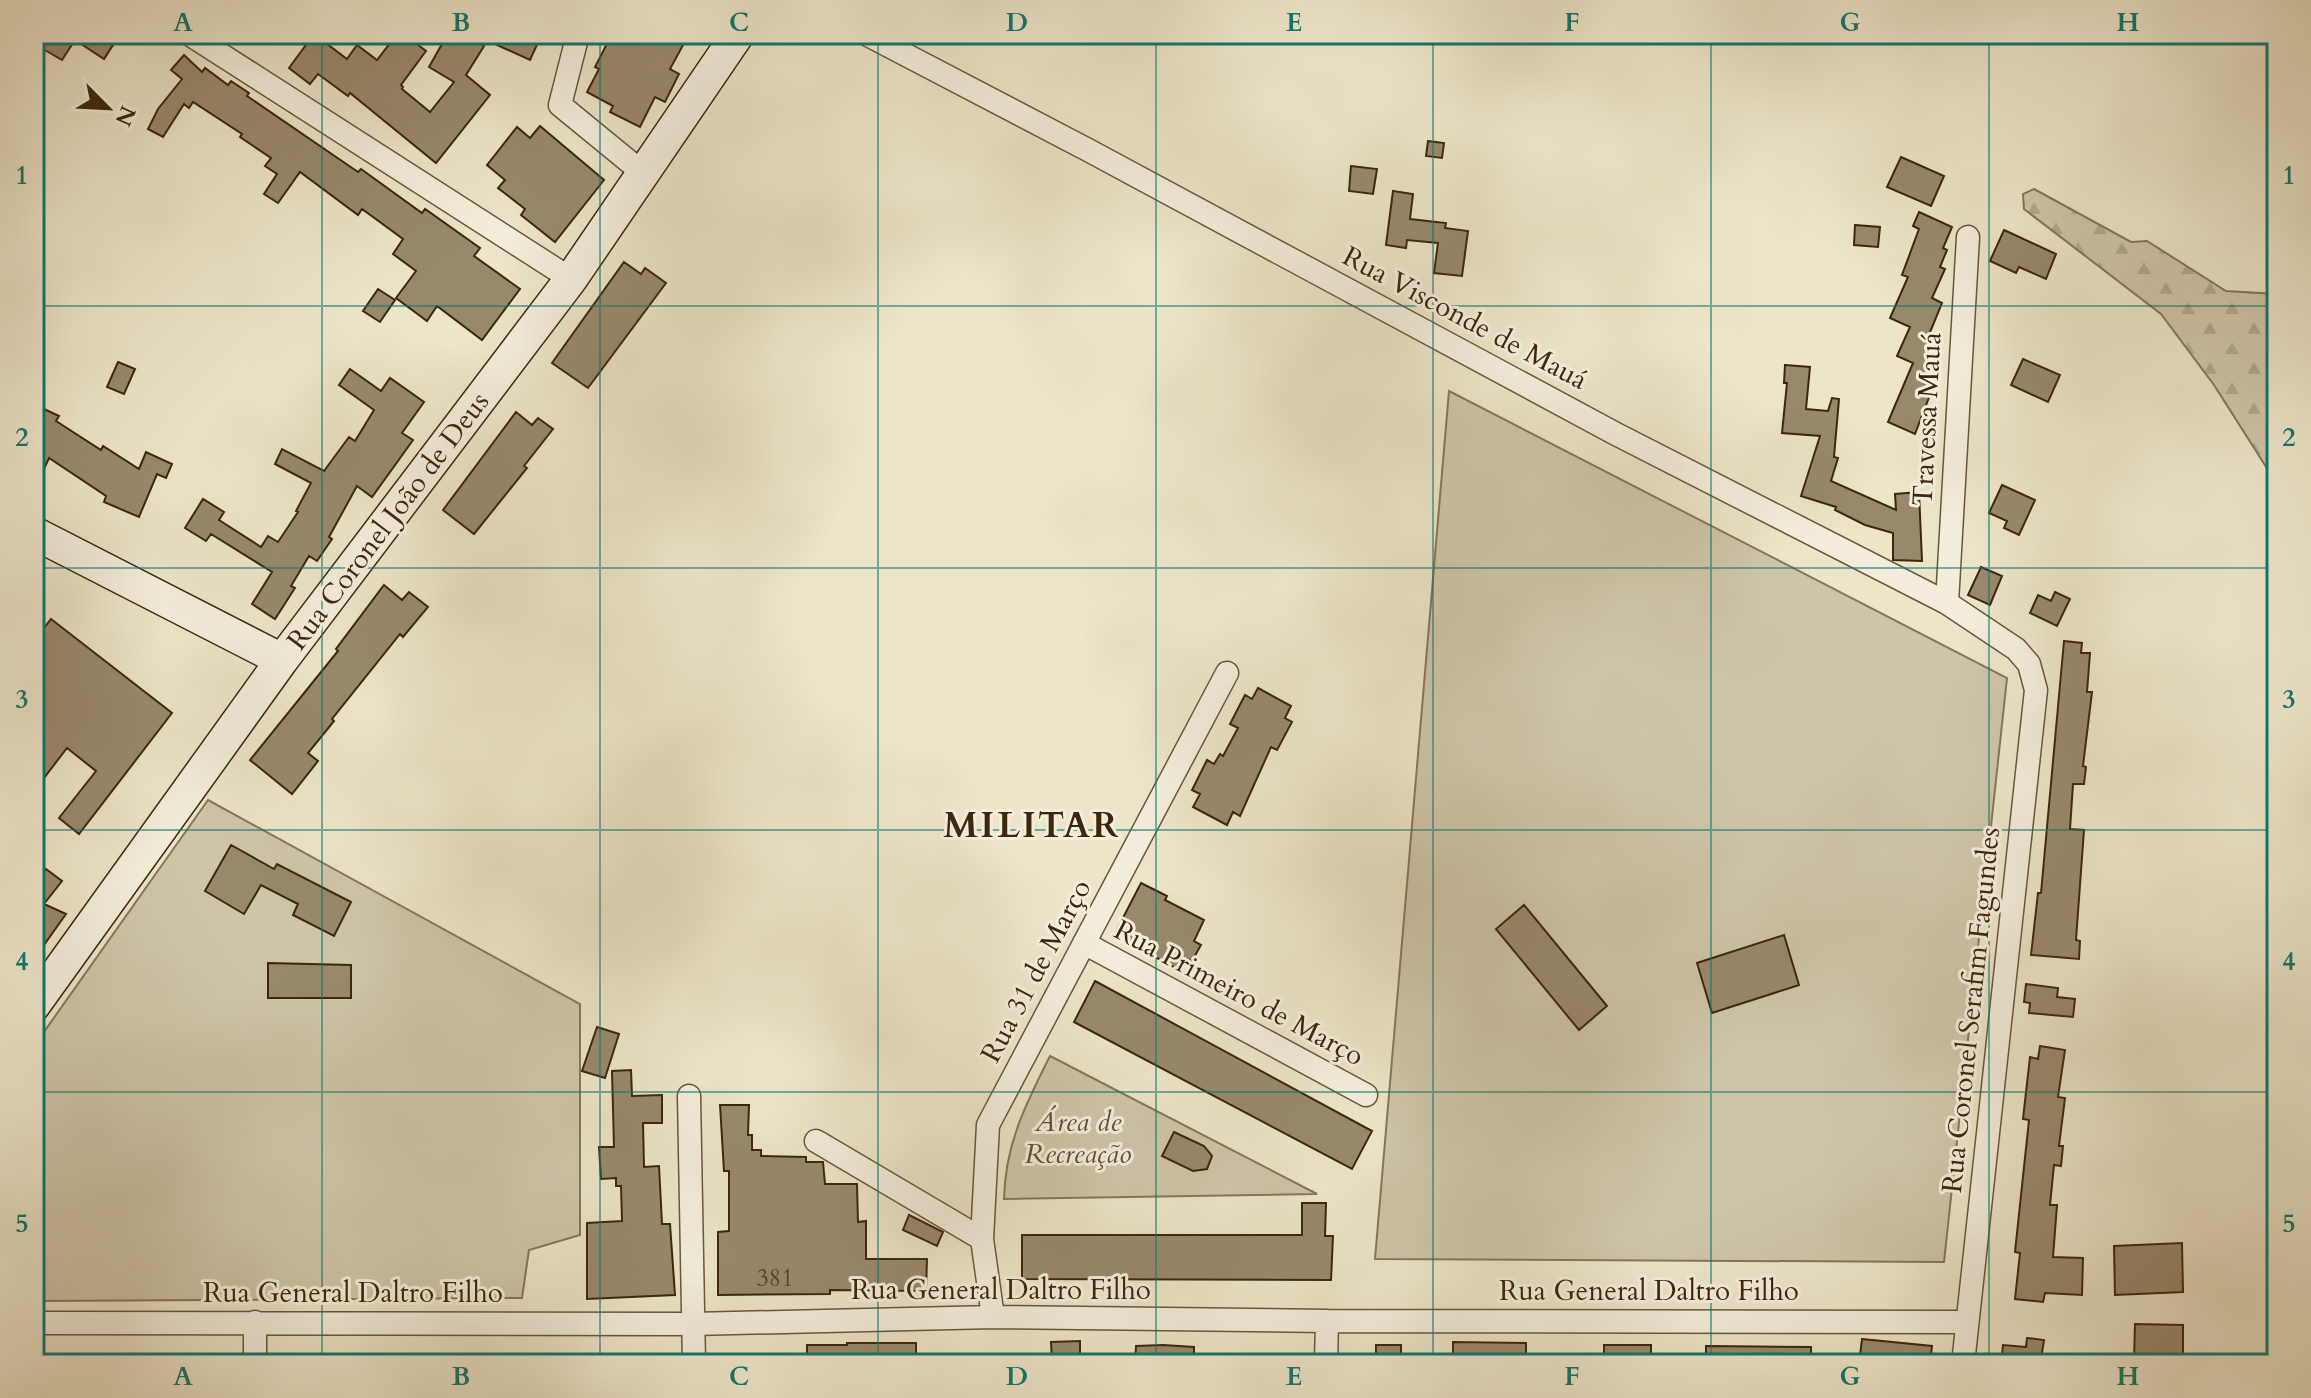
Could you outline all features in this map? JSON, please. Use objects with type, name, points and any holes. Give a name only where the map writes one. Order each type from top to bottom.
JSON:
[{"type":"street","points":[[189,34],[571,279]]},
{"type":"street","points":[[578,34],[560,105],[643,173]]},
{"type":"street","name":"Rua Coronel João de Deus","points":[[34,1005],[282,660],[571,279],[738,34]]},
{"type":"street","name":"Rua Visconde de Mauá","points":[[866,34],[1102,157],[1616,434],[1947,603],[2016,649],[2029,664]]},
{"type":"street","name":"Travessa Mauá","points":[[1947,603],[1968,237]]},
{"type":"street","points":[[34,533],[282,660]]},
{"type":"street","name":"Rua Coronel Serafim Fagundes","points":[[1963,1364],[2036,690],[2029,664]]},
{"type":"street","name":"Rua 31 de Março","points":[[993,1317],[982,1239],[988,1125],[1227,673]]},
{"type":"street","name":"Rua Primeiro de Março","points":[[1084,943],[1366,1095]]},
{"type":"street","points":[[689,1096],[694,1364]]},
{"type":"street","points":[[816,1141],[982,1239]]},
{"type":"street","name":"Rua General Daltro Filho","points":[[34,1323],[693,1324],[993,1317],[1967,1322]]},
{"type":"street","points":[[1326,1364],[1327,1321]]},
{"type":"street","points":[[255,1322],[255,1364]]},
{"type":"green space","points":[[2034,189],[2131,242],[2147,241],[2226,291],[2277,294],[2277,484],[2214,385],[2161,314],[2024,209],[2023,194]]},
{"type":"green space","points":[[1449,391],[2007,678],[1944,1262],[1375,1259]]},
{"type":"green space","points":[[208,800],[580,1004],[580,1235],[529,1250],[522,1298],[34,1301],[34,1046]]},
{"type":"green space","name":"Área de Recreação","points":[[1050,1056],[1317,1194],[1004,1199],[1013,1142],[1025,1108]]},
{"type":"building","points":[[46,34],[120,34],[104,59],[75,40],[62,60],[38,46]]},
{"type":"building","points":[[314,34],[347,59],[357,45],[377,60],[397,34],[404,34],[426,51],[401,85],[402,89],[430,112],[454,82],[429,67],[446,37],[452,41],[457,34],[463,34],[484,46],[466,75],[490,95],[436,163],[350,93],[348,96],[318,74],[310,84],[289,68]]},
{"type":"building","points":[[473,34],[542,34],[530,60]]},
{"type":"building","points":[[612,34],[689,34],[670,69],[679,74],[665,102],[655,97],[640,127],[610,112],[613,106],[587,92],[599,69],[595,67]]},
{"type":"building","points":[[184,55],[202,72],[205,68],[228,85],[231,81],[249,93],[247,96],[358,172],[361,169],[422,213],[425,209],[480,248],[474,256],[520,289],[482,340],[437,306],[427,321],[396,298],[416,271],[393,254],[403,239],[362,209],[358,215],[300,172],[278,203],[264,194],[277,174],[265,166],[271,158],[240,137],[242,134],[193,102],[189,108],[184,104],[163,137],[148,129],[158,109],[182,79],[171,70]]},
{"type":"building","points":[[540,126],[604,180],[555,242],[521,215],[525,209],[498,188],[505,180],[487,165],[517,127],[530,138]]},
{"type":"building","points":[[1428,141],[1444,143],[1442,158],[1426,156]]},
{"type":"building","points":[[1901,157],[1944,176],[1931,206],[1887,187]]},
{"type":"building","points":[[1351,166],[1377,169],[1373,194],[1349,191]]},
{"type":"building","points":[[1393,191],[1413,194],[1410,219],[1446,223],[1445,228],[1468,231],[1462,276],[1434,273],[1438,243],[1407,240],[1406,248],[1386,245]]},
{"type":"building","points":[[1919,212],[1952,227],[1943,248],[1947,250],[1940,267],[1945,269],[1932,298],[1942,303],[1926,342],[1939,348],[1924,383],[1933,387],[1915,434],[1888,422],[1913,363],[1897,356],[1910,327],[1890,318],[1908,277],[1902,275],[1919,229],[1913,226]]},
{"type":"building","points":[[1855,225],[1880,227],[1878,247],[1854,245]]},
{"type":"building","points":[[2004,230],[2056,254],[2046,279],[2019,267],[2016,273],[1990,261]]},
{"type":"building","points":[[624,262],[641,274],[645,268],[666,283],[588,388],[552,363]]},
{"type":"building","points":[[378,289],[395,300],[380,322],[363,311]]},
{"type":"building","points":[[2023,359],[2060,375],[2048,402],[2011,385]]},
{"type":"building","points":[[118,362],[135,369],[124,394],[107,387]]},
{"type":"building","points":[[1785,365],[1810,367],[1806,409],[1828,411],[1832,398],[1839,399],[1834,457],[1838,458],[1831,481],[1896,510],[1895,494],[1919,492],[1922,561],[1893,560],[1893,533],[1865,525],[1835,510],[1836,507],[1801,496],[1820,436],[1782,433],[1787,383],[1784,383]]},
{"type":"building","points":[[350,369],[381,391],[390,378],[424,402],[402,433],[413,440],[372,497],[357,486],[329,537],[332,539],[317,561],[309,556],[291,586],[295,588],[275,619],[252,604],[272,572],[211,534],[206,541],[185,528],[203,499],[224,512],[219,520],[261,547],[268,536],[278,542],[298,512],[311,483],[275,464],[282,449],[324,471],[349,437],[355,441],[374,410],[339,385]]},
{"type":"building","points":[[44,409],[59,416],[56,421],[101,450],[103,446],[139,469],[146,452],[172,464],[166,478],[157,474],[139,517],[104,502],[106,496],[49,458],[34,491],[34,431]]},
{"type":"building","points":[[516,412],[532,425],[538,418],[553,429],[524,466],[527,468],[474,534],[443,510]]},
{"type":"building","points":[[2002,485],[2035,500],[2019,535],[2004,528],[2007,521],[1989,513]]},
{"type":"building","points":[[1981,567],[2002,576],[1990,605],[1968,595]]},
{"type":"building","points":[[384,585],[402,600],[409,592],[428,607],[403,637],[400,634],[332,719],[334,721],[308,753],[318,761],[292,794],[250,760],[338,651],[336,649]]},
{"type":"building","points":[[2055,592],[2070,599],[2057,626],[2030,613],[2038,595],[2051,601]]},
{"type":"building","points":[[51,619],[172,713],[79,834],[59,818],[96,771],[67,748],[34,791],[34,641]]},
{"type":"building","points":[[2064,641],[2082,643],[2081,653],[2090,653],[2087,692],[2092,692],[2083,766],[2086,767],[2084,784],[2073,784],[2070,829],[2084,830],[2076,940],[2080,941],[2079,959],[2031,955],[2038,893],[2041,893]]},
{"type":"building","points":[[1258,688],[1291,706],[1285,718],[1292,722],[1277,750],[1271,747],[1240,816],[1233,812],[1227,825],[1193,807],[1200,794],[1192,790],[1207,760],[1214,764],[1220,754],[1223,756],[1238,728],[1230,724],[1245,695],[1252,699]]},
{"type":"building","points":[[231,845],[274,869],[277,864],[351,902],[334,936],[293,915],[298,904],[261,885],[244,914],[205,891]]},
{"type":"building","points":[[46,869],[62,881],[44,904],[66,914],[34,959],[34,884]]},
{"type":"building","points":[[1141,883],[1167,896],[1165,900],[1204,920],[1194,941],[1201,945],[1192,961],[1185,958],[1179,970],[1114,935]]},
{"type":"building","points":[[1524,905],[1607,1006],[1579,1030],[1496,929]]},
{"type":"building","points":[[1784,935],[1799,985],[1712,1013],[1697,963]]},
{"type":"building","points":[[268,963],[351,965],[351,998],[268,998]]},
{"type":"building","points":[[1095,981],[1372,1131],[1352,1169],[1074,1022]]},
{"type":"building","points":[[2026,984],[2058,988],[2057,997],[2075,999],[2073,1017],[2029,1013],[2030,1003],[2024,1002]]},
{"type":"building","points":[[597,1027],[619,1034],[605,1078],[582,1071]]},
{"type":"building","points":[[2040,1046],[2065,1050],[2058,1097],[2065,1098],[2059,1146],[2063,1146],[2061,1166],[2054,1165],[2050,1205],[2057,1205],[2053,1257],[2083,1258],[2082,1295],[2045,1293],[2043,1302],[2015,1299],[2020,1253],[2015,1252],[2029,1120],[2023,1119],[2030,1057],[2038,1059]]},
{"type":"building","points":[[631,1070],[632,1096],[662,1095],[662,1123],[643,1123],[644,1167],[659,1166],[662,1224],[670,1224],[675,1295],[587,1299],[587,1223],[622,1221],[621,1186],[616,1186],[616,1178],[601,1179],[599,1147],[614,1147],[612,1071]]},
{"type":"building","points":[[720,1105],[749,1105],[748,1135],[752,1135],[752,1150],[761,1150],[761,1156],[806,1157],[806,1162],[823,1162],[825,1184],[857,1184],[858,1222],[866,1221],[866,1259],[927,1259],[926,1291],[830,1290],[830,1294],[718,1295],[718,1232],[729,1231],[729,1171],[724,1171]]},
{"type":"building","points":[[1174,1132],[1204,1146],[1212,1156],[1207,1169],[1193,1171],[1162,1156]]},
{"type":"building","points":[[1302,1203],[1326,1203],[1325,1236],[1333,1236],[1331,1280],[1022,1279],[1022,1235],[1302,1235]]},
{"type":"building","points":[[909,1215],[943,1232],[937,1246],[903,1230]]},
{"type":"building","points":[[2182,1243],[2183,1292],[2115,1295],[2114,1246]]},
{"type":"building","points":[[2135,1324],[2183,1325],[2183,1360],[2134,1360]]},
{"type":"building","points":[[2027,1338],[2044,1340],[2041,1359],[2035,1359],[2035,1364],[2001,1364],[2003,1345],[2026,1347]]},
{"type":"building","points":[[1862,1339],[1932,1346],[1930,1364],[1859,1364]]},
{"type":"building","points":[[1080,1341],[1080,1364],[1052,1364],[1051,1342]]},
{"type":"building","points":[[1453,1342],[1526,1343],[1526,1364],[1453,1364]]},
{"type":"building","points":[[916,1343],[916,1364],[807,1364],[807,1345]]},
{"type":"building","points":[[1376,1345],[1401,1345],[1401,1364],[1376,1364]]},
{"type":"building","points":[[1604,1345],[1651,1345],[1651,1364],[1604,1364]]},
{"type":"building","points":[[1136,1346],[1194,1347],[1194,1364],[1135,1364]]},
{"type":"building","points":[[1706,1346],[1811,1347],[1811,1364],[1706,1364]]},
{"type":"district","name":"MILITAR","points":[[1032,825]]}]
